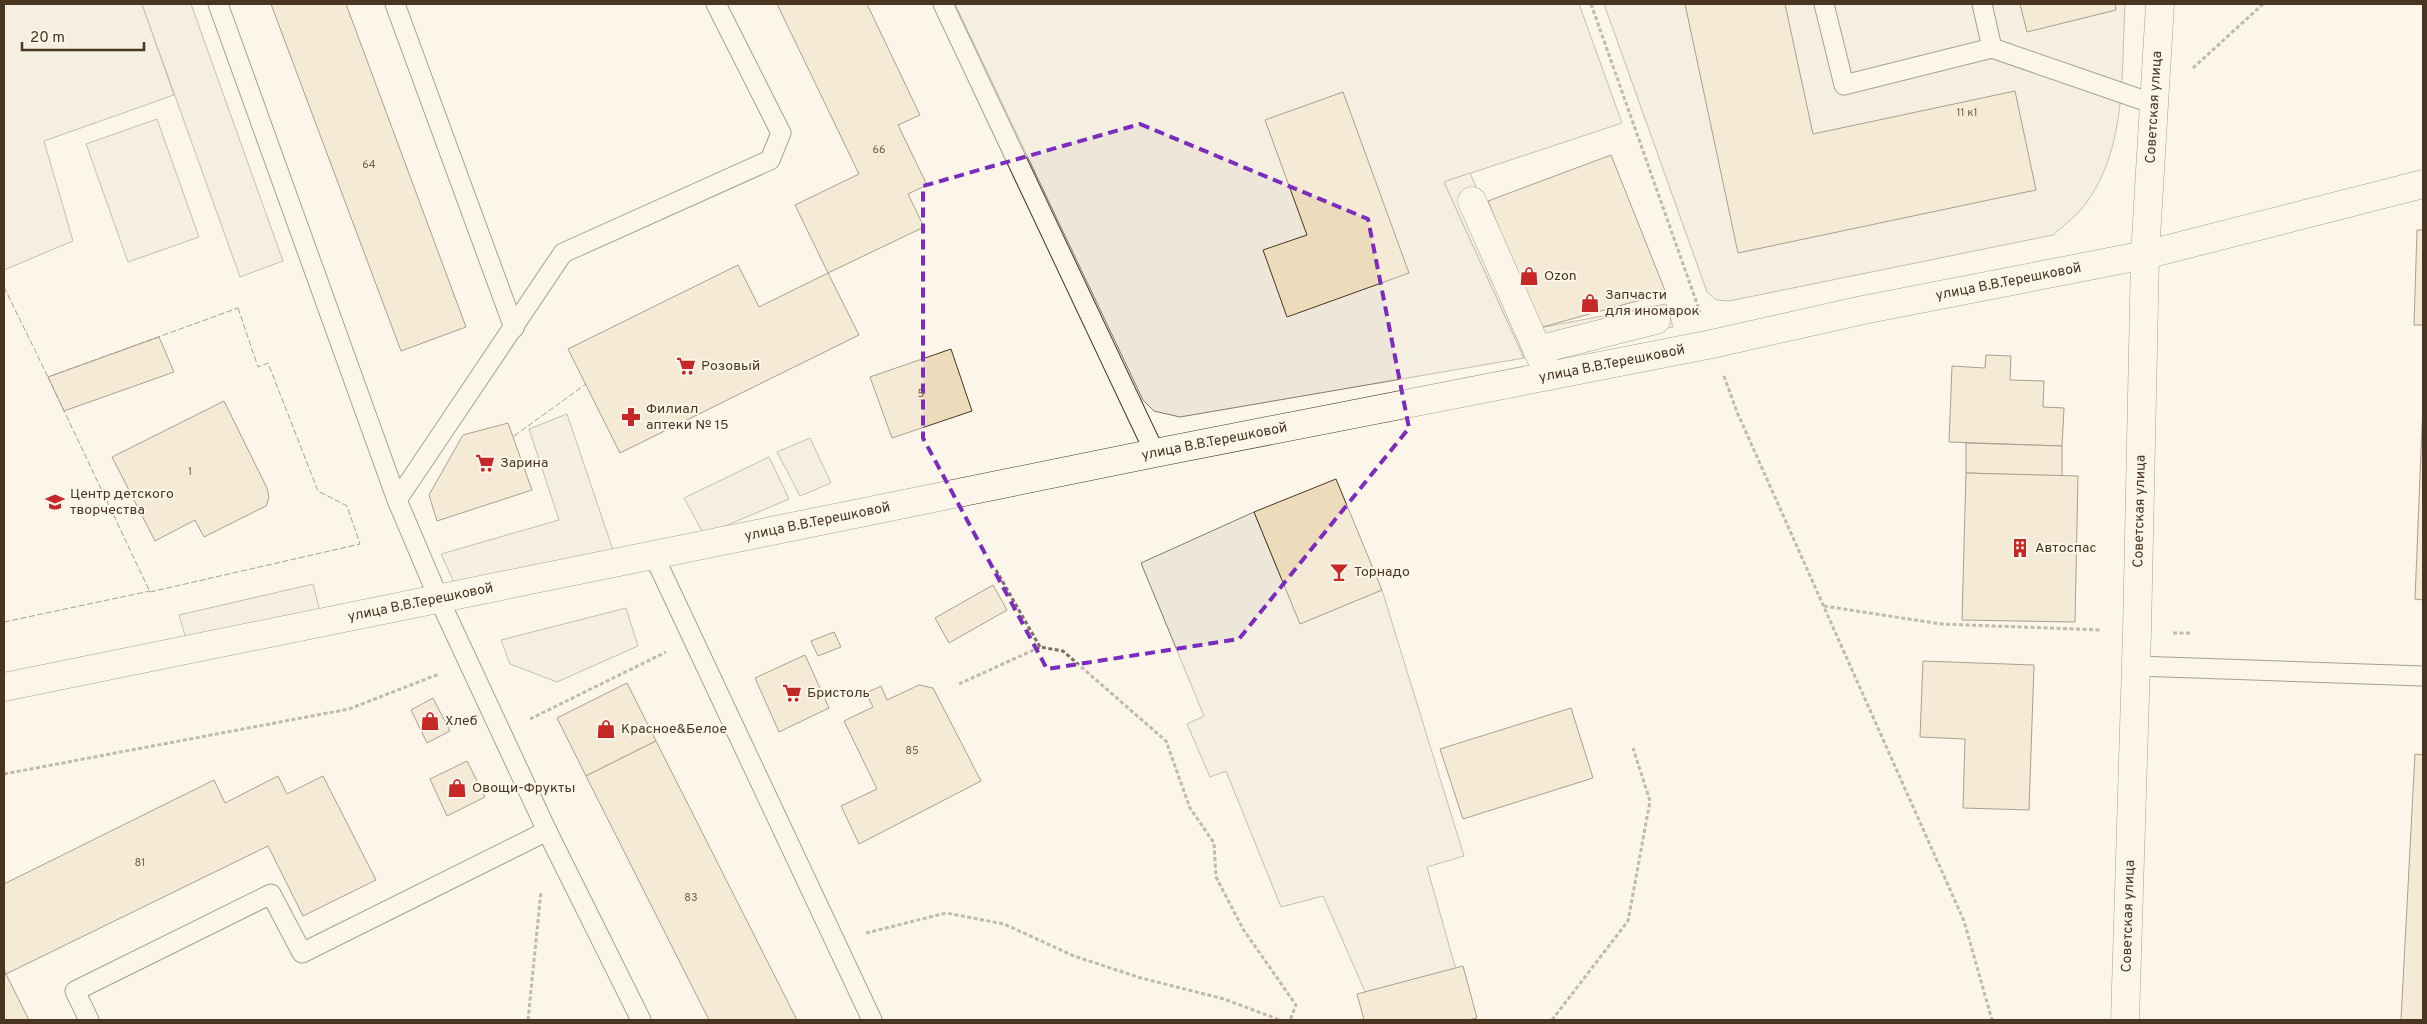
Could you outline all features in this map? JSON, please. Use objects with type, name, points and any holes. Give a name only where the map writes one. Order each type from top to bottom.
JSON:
[{"type":"street","name":"Советская улица","points":[[2125,1020],[2138,631],[2145,255],[2160,4]]},
{"type":"street","name":"улица В.В.Терешковой","points":[[4,687],[1155,453],[1712,344],[1863,310],[2145,255],[2423,184]]},
{"type":"street","points":[[1472,200],[1549,376]]},
{"type":"street","points":[[1537,350],[1656,320]]},
{"type":"lane","points":[[218,4],[397,500],[439,599],[546,831],[641,1020]]},
{"type":"lane","points":[[395,4],[514,328]]},
{"type":"lane","points":[[397,500],[563,254],[770,160],[781,133],[716,4]]},
{"type":"lane","points":[[943,4],[1155,453]]},
{"type":"lane","points":[[1824,4],[1844,85],[1992,48],[2154,104]]},
{"type":"lane","points":[[1982,4],[1992,48]]},
{"type":"lane","points":[[654,556],[872,1020]]},
{"type":"lane","points":[[2136,666],[2423,676]]},
{"type":"lane","points":[[89,1020],[75,991],[271,894],[302,953],[546,831]]},
{"type":"path","points":[[1590,4],[1737,412],[1964,921],[1992,1020]]},
{"type":"path","points":[[2154,104],[2263,4]]},
{"type":"path","points":[[996,570],[1040,647]]},
{"type":"path","points":[[1824,606],[1941,624],[2192,633]]},
{"type":"path","points":[[501,733],[693,639]]},
{"type":"path","points":[[959,684],[1040,647],[1062,651],[1166,741],[1190,808],[1214,843],[1216,877],[1243,929],[1296,1005],[1290,1020]]},
{"type":"path","points":[[4,774],[349,709],[468,662]]},
{"type":"path","points":[[1552,1020],[1628,921],[1650,801],[1633,748]]},
{"type":"path","points":[[528,1020],[541,888]]},
{"type":"path","points":[[835,942],[946,913],[1004,924],[1074,956],[1141,978],[1224,999],[1280,1020]]},
{"type":"highlighted area","points":[[1140,124],[1368,219],[1409,428],[1239,639],[1047,669],[923,438],[923,186]]},
{"type":"shaded area","points":[[4,4],[142,4],[174,95],[44,141],[73,241],[4,270]]},
{"type":"shaded area","points":[[142,4],[191,4],[283,261],[240,277]]},
{"type":"shaded area","points":[[955,4],[1579,4],[1622,123],[1444,182],[1524,358],[1180,417],[1154,411],[1143,400]]},
{"type":"shaded area","points":[[1604,4],[2125,4],[2122,86],[2114,140],[2095,190],[2079,212],[2053,235],[1729,301],[1716,300],[1707,292]]},
{"type":"shaded area","points":[[157,119],[199,237],[128,262],[86,144]]},
{"type":"shaded area","points":[[1470,173],[1539,328],[1666,304],[1673,327],[1524,358],[1444,182]]},
{"type":"shaded area","points":[[567,414],[615,556],[457,589],[441,554],[559,520],[529,429]]},
{"type":"shaded area","points":[[810,438],[831,483],[800,496],[777,452]]},
{"type":"shaded area","points":[[769,457],[789,499],[704,535],[684,498]]},
{"type":"shaded area","points":[[1254,512],[1300,623],[1382,590],[1464,856],[1427,867],[1456,970],[1367,996],[1323,896],[1281,907],[1226,771],[1210,777],[1187,724],[1204,716],[1141,563]]},
{"type":"shaded area","points":[[313,584],[323,623],[189,649],[179,615]]},
{"type":"shaded area","points":[[626,608],[638,646],[557,682],[510,664],[501,640]]},
{"type":"building","points":[[271,4],[346,4],[466,327],[401,351]]},
{"type":"building","points":[[777,4],[867,4],[920,115],[898,125],[927,185],[908,194],[924,227],[828,273],[795,205],[859,174]]},
{"type":"building","points":[[1685,4],[1785,4],[1813,134],[2015,91],[2036,190],[1738,253]]},
{"type":"building","points":[[2020,4],[2115,4],[2116,10],[2027,32]]},
{"type":"building","points":[[1343,92],[1409,273],[1287,317],[1263,250],[1307,235],[1265,120]]},
{"type":"building","points":[[1611,155],[1666,293],[1539,328],[1488,201]]},
{"type":"building","points":[[2417,230],[2423,230],[2423,325],[2414,325]]},
{"type":"building","name":"Розовый","points":[[738,265],[759,307],[828,273],[859,335],[620,453],[568,349]]},
{"type":"building","points":[[159,337],[174,372],[64,411],[48,377]]},
{"type":"building","points":[[951,349],[972,411],[892,438],[870,377]]},
{"type":"building","points":[[1986,355],[2011,356],[2010,380],[2044,381],[2043,407],[2064,408],[2062,446],[1949,442],[1952,366],[1985,368]]},
{"type":"building","points":[[224,401],[267,488],[269,498],[266,506],[204,537],[195,520],[155,541],[112,457]]},
{"type":"building","points":[[2423,403],[2423,600],[2415,599]]},
{"type":"building","name":"Зарина","points":[[508,423],[532,490],[437,521],[429,495],[463,435]]},
{"type":"building","points":[[1966,443],[2062,446],[2062,476],[1966,473]]},
{"type":"building","name":"Автоспас","points":[[1966,473],[2078,476],[2075,622],[1962,620]]},
{"type":"building","points":[[1336,479],[1382,590],[1300,624],[1254,512]]},
{"type":"building","points":[[993,585],[1007,610],[949,643],[935,618]]},
{"type":"building","points":[[834,632],[841,647],[818,656],[811,641]]},
{"type":"building","name":"Бристоль","points":[[805,655],[829,708],[779,732],[755,678]]},
{"type":"building","points":[[1923,661],[2034,665],[2029,810],[1963,808],[1965,739],[1920,737]]},
{"type":"building","name":"Красное&Белое","points":[[627,683],[656,741],[586,776],[557,718]]},
{"type":"building","points":[[919,685],[933,688],[981,781],[859,844],[841,806],[877,789],[844,721],[873,707],[866,693],[881,686],[887,700]]},
{"type":"building","name":"Хлеб","points":[[433,698],[450,731],[427,743],[411,710]]},
{"type":"building","points":[[1571,708],[1593,778],[1463,819],[1440,749]]},
{"type":"building","points":[[656,741],[797,1020],[709,1020],[586,776]]},
{"type":"building","points":[[2415,754],[2423,755],[2423,1020],[2401,1020]]},
{"type":"building","name":"Овощи-Фрукты","points":[[467,761],[485,797],[447,816],[430,779]]},
{"type":"building","points":[[278,776],[287,794],[323,776],[376,880],[303,916],[268,846],[6,974],[4,969],[4,884],[214,780],[225,803]]},
{"type":"building","points":[[1463,966],[1477,1018],[1468,1020],[1364,1020],[1357,994]]},
{"type":"building","points":[[6,974],[29,1020],[4,1020],[4,976]]},
{"type":"fence","points":[[4,287],[48,377]]},
{"type":"fence","points":[[238,308],[258,367],[268,363],[318,491],[347,506],[360,544],[150,592],[48,377],[238,308]]},
{"type":"fence","points":[[514,436],[586,384]]},
{"type":"fence","points":[[4,622],[150,591]]},
{"type":"place","name":"Ozon","points":[[1529,276]]},
{"type":"place","name":"Запчасти для иномарок","points":[[1590,303]]},
{"type":"place","name":"Розовый","points":[[686,366]]},
{"type":"place","name":"Филиал аптеки № 15","points":[[631,417]]},
{"type":"place","name":"Зарина","points":[[485,463]]},
{"type":"place","name":"Центр детского творчества","points":[[55,502]]},
{"type":"place","name":"Автоспас","points":[[2020,548]]},
{"type":"place","name":"Торнадо","points":[[1339,572]]},
{"type":"place","name":"Бристоль","points":[[792,693]]},
{"type":"place","name":"Хлеб","points":[[430,721]]},
{"type":"place","name":"Красное&Белое","points":[[606,729]]},
{"type":"place","name":"Овощи-Фрукты","points":[[457,788]]}]
